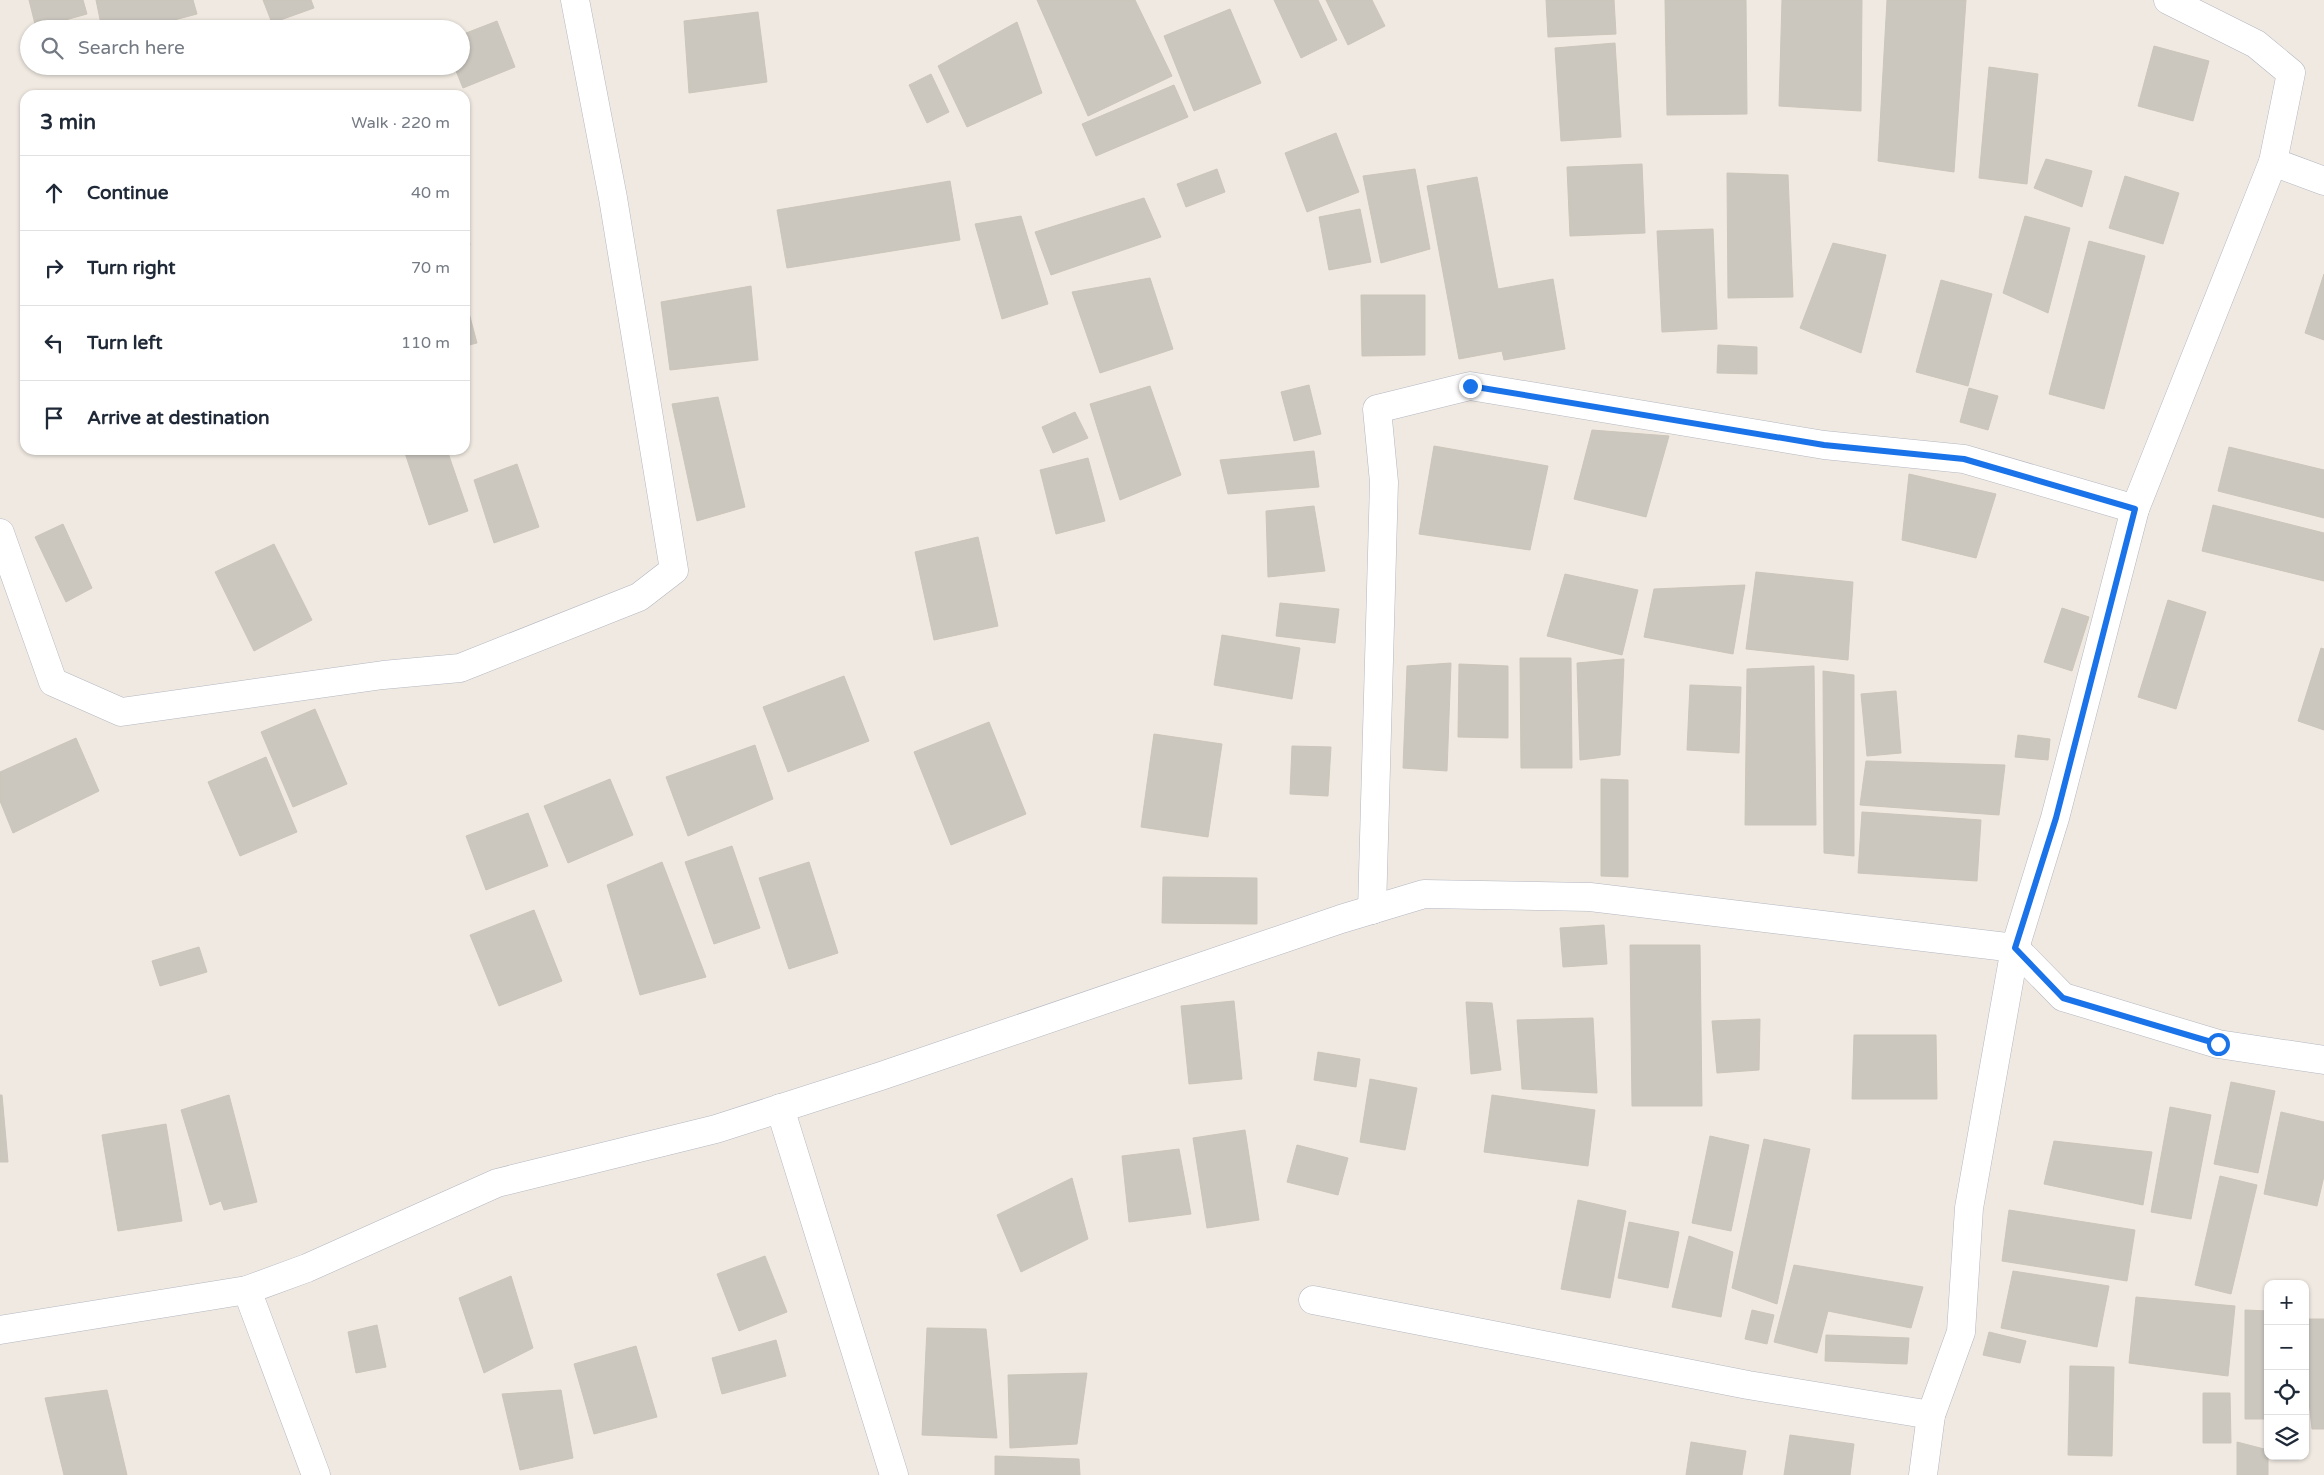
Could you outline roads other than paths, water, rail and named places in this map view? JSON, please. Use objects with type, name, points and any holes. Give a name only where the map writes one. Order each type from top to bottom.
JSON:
[{"type":"street","points":[[0,533],[53,682],[121,712],[383,675],[460,668],[639,597],[674,570],[613,198],[575,0]]},
{"type":"street","points":[[1923,1475],[1931,1415],[1961,1332],[1969,1208],[2015,948],[2056,818],[2135,509],[2273,162],[2291,73],[2256,44],[2168,0]]},
{"type":"street","points":[[2273,162],[2324,180]]},
{"type":"street","points":[[1372,910],[1384,482],[1378,409],[1470,386],[1824,445],[1964,459],[2135,509]]},
{"type":"street","points":[[0,1330],[248,1290],[307,1268],[497,1183],[716,1129],[881,1076],[1424,894],[1590,897],[2015,948],[2063,998],[2218,1044],[2324,1060]]},
{"type":"street","points":[[780,1108],[894,1475]]},
{"type":"street","points":[[248,1290],[316,1475]]},
{"type":"street","points":[[1313,1300],[1748,1385],[1931,1415]]}]
